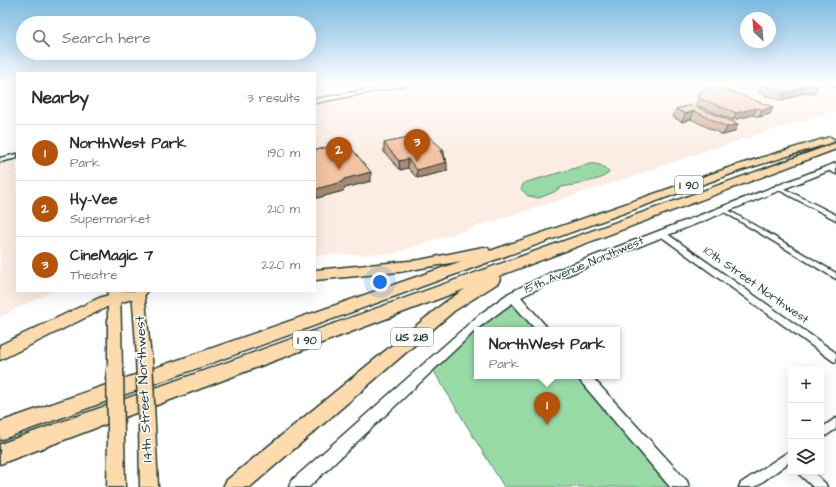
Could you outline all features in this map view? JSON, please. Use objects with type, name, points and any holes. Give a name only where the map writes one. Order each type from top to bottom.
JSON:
[{"type":"highway","points":[[777,154],[836,132]]},
{"type":"highway","name":"I 90","points":[[0,431],[777,154],[836,138]]},
{"type":"highway","name":"I 90","points":[[0,454],[836,146]]},
{"type":"highway","points":[[784,165],[836,152]]},
{"type":"highway","points":[[316,275],[399,268],[437,262],[600,217]]},
{"type":"highway","name":"US 218","points":[[234,487],[433,319],[463,296],[507,273],[615,228]]},
{"type":"highway","points":[[0,353],[114,295],[133,292]]},
{"type":"main road","name":"14th Street Northwest","points":[[139,292],[144,358],[149,487]]},
{"type":"main road","name":"14th Street Northwest","points":[[114,295],[116,487]]},
{"type":"street","points":[[2,158],[16,157]]},
{"type":"street","name":"15th Avenue Northwest","points":[[297,487],[473,326],[501,303],[556,275],[777,187],[833,168]]},
{"type":"street","points":[[777,187],[836,218]]},
{"type":"street","points":[[723,209],[836,276]]},
{"type":"street","name":"10th Street Northwest","points":[[661,233],[836,358]]},
{"type":"street","points":[[513,296],[540,327]]},
{"type":"street","points":[[587,379],[681,487]]},
{"type":"street","points":[[824,432],[836,423]]},
{"type":"street","points":[[745,487],[788,458]]},
{"type":"street","points":[[808,475],[821,487]]},
{"type":"shaded area","points":[[316,107],[836,107],[836,110],[702,152],[628,178],[391,254],[316,255]]},
{"type":"shaded area","points":[[16,158],[16,292],[50,292],[0,317],[0,161]]},
{"type":"green space","points":[[589,164],[595,164],[606,168],[609,173],[601,178],[580,184],[561,187],[554,192],[539,198],[528,196],[521,189],[524,183]]},
{"type":"green space","points":[[513,296],[540,327],[476,327]]},
{"type":"green space","points":[[474,328],[474,379],[586,379],[681,487],[504,487],[430,365]]},
{"type":"building","points":[[685,107],[696,107],[738,124],[727,127],[694,111],[685,114],[676,109]]},
{"type":"building","points":[[721,107],[773,107],[763,110],[757,108],[736,113]]},
{"type":"building","points":[[426,134],[444,150],[440,151],[444,155],[442,156],[446,158],[444,159],[447,162],[417,170],[408,159],[399,161],[384,143]]},
{"type":"building","points":[[347,143],[371,172],[344,179],[342,182],[316,189],[316,150]]},
{"type":"place","name":"CineMagic 7","points":[[417,162]]},
{"type":"place","name":"Hy-Vee","points":[[339,170]]},
{"type":"place","name":"NorthWest Park","points":[[547,425]]}]
